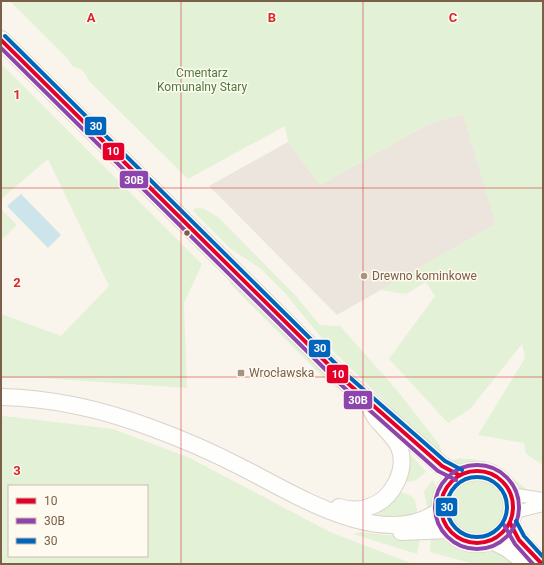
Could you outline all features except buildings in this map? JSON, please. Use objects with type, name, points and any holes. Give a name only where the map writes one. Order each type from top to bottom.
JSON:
[{"type":"main road","points":[[1,40],[365,399],[442,466],[459,475]]},
{"type":"main road","points":[[396,427],[444,490]]},
{"type":"main road","points":[[511,519],[504,531],[492,540],[479,543],[470,543],[462,540],[444,524],[440,510],[444,490],[451,481],[459,475],[469,471],[490,473],[499,478],[506,486],[513,504],[511,519],[513,533],[542,564]]},
{"type":"main road","points":[[492,540],[508,548],[528,564]]},
{"type":"street","points":[[1,397],[63,403],[126,419],[186,442],[279,487],[319,512],[356,526],[388,531],[449,530]]},
{"type":"street","points":[[279,487],[308,494],[338,507],[354,510],[377,504],[389,493],[396,484],[401,469],[400,449],[395,440],[376,419],[365,399]]},
{"type":"street","points":[[510,494],[543,499]]},
{"type":"street","points":[[302,500],[346,517],[382,524],[409,523],[423,520],[429,518],[440,510]]},
{"type":"street","points":[[511,519],[519,512],[543,505]]},
{"type":"shaded area","points":[[463,114],[496,224],[337,315],[209,186],[288,142],[320,185],[426,125]]},
{"type":"green space","name":"Cmentarz Komunalny Stary","points":[[10,1],[543,1],[543,465],[526,454],[524,443],[478,435],[525,358],[522,344],[470,409],[448,423],[389,359],[435,296],[426,282],[406,294],[380,290],[496,224],[463,114],[426,125],[320,185],[288,142],[285,126],[188,179],[89,81],[83,70],[72,66],[68,59]]},
{"type":"green space","points":[[1,64],[202,264],[184,303],[187,388],[41,378],[1,378],[1,314],[61,336],[109,286],[48,159],[1,199]]},
{"type":"green space","points":[[197,208],[204,209],[218,217],[295,295],[320,325],[340,326],[396,389],[439,444],[442,454],[426,442],[330,348],[285,293],[260,268],[231,249],[193,211]]},
{"type":"green space","points":[[1,209],[17,225],[1,241]]},
{"type":"green space","points":[[232,282],[333,382],[330,384],[229,283]]},
{"type":"green space","points":[[1,416],[113,429],[190,458],[330,532],[413,564],[1,564]]},
{"type":"green space","points":[[406,449],[426,472],[410,482],[402,481]]},
{"type":"green space","points":[[456,459],[481,461],[492,465],[534,493],[515,489],[503,475],[493,469],[474,466],[460,468],[447,466]]},
{"type":"green space","points":[[477,478],[493,483],[501,491],[506,507],[501,523],[493,531],[477,536],[461,531],[453,523],[448,507],[453,491],[461,483]]},
{"type":"green space","points":[[433,480],[437,494],[434,505],[428,512],[424,491]]},
{"type":"green space","points":[[397,491],[414,499],[418,517],[407,519],[363,514]]},
{"type":"green space","points":[[361,532],[386,535],[421,535],[417,554],[353,534]]},
{"type":"green space","points":[[431,534],[447,536],[459,544],[471,548],[487,547],[522,564],[474,564],[430,552]]},
{"type":"water","points":[[21,194],[61,235],[48,248],[7,206]]},
{"type":"transit line","name":"30","points":[[5,36],[347,375],[445,461],[462,470]]},
{"type":"transit line","name":"10","points":[[1,40],[343,379],[442,466],[459,475]]},
{"type":"transit line","name":"30B","points":[[1,48],[339,383],[438,471],[456,480]]},
{"type":"transit line","name":"30B","points":[[477,465],[493,468],[507,477],[516,491],[519,507],[516,523],[507,537],[493,546],[477,549],[461,546],[447,537],[438,523],[435,507],[438,491],[447,477],[461,468],[477,465]]},
{"type":"transit line","name":"10","points":[[477,471],[491,474],[503,481],[510,493],[513,507],[510,521],[503,533],[491,540],[477,543],[463,540],[451,533],[444,521],[441,507],[444,493],[451,481],[463,474],[477,471]]},
{"type":"transit line","name":"30","points":[[471,477],[483,477],[494,482],[502,490],[507,501],[507,507],[505,519],[494,532],[483,537],[471,537],[460,532],[452,524],[447,513],[447,501],[452,490],[460,482],[471,477]]},
{"type":"transit line","name":"30","points":[[516,521],[524,536],[543,557]]},
{"type":"transit line","name":"10","points":[[510,523],[519,540],[542,564]]},
{"type":"transit line","name":"30B","points":[[504,525],[515,544],[533,564]]},
{"type":"place","name":"Drewno kominkowe","points":[[364,276]]},
{"type":"place","name":"Wrocławska","points":[[241,373]]}]
